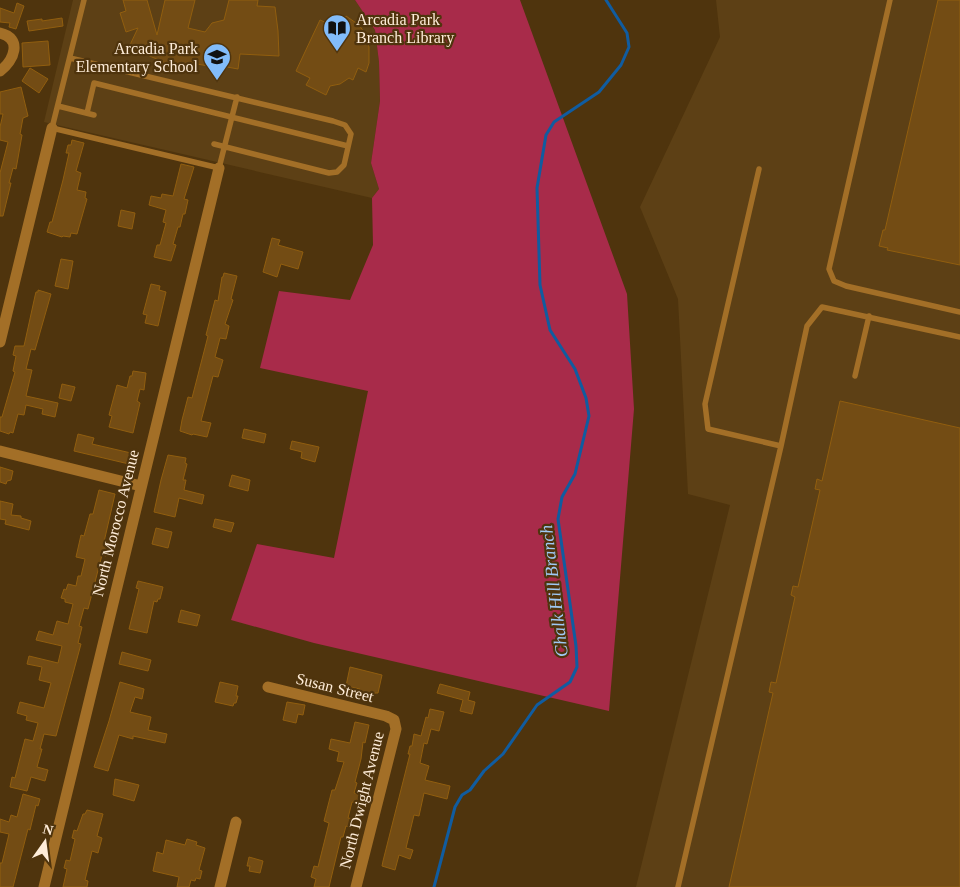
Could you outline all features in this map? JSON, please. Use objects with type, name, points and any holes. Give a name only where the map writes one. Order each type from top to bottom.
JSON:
[{"type":"street","points":[[0,33],[6,34],[14,43],[11,58],[0,70]]},
{"type":"street","points":[[0,342],[52,128]]},
{"type":"street","name":"North Morocco Avenue","points":[[44,887],[220,168]]},
{"type":"street","points":[[0,451],[141,486]]},
{"type":"street","name":"Susan Street","points":[[268,687],[386,716],[394,720]]},
{"type":"street","name":"North Dwight Avenue","points":[[356,887],[396,729],[394,720]]},
{"type":"street","points":[[220,887],[236,822]]},
{"type":"lane","points":[[84,0],[52,128],[220,168],[237,97]]},
{"type":"lane","points":[[890,0],[830,269],[834,280],[846,286],[960,312]]},
{"type":"lane","points":[[70,58],[333,121],[345,126],[350,134],[344,165],[337,172],[329,173],[214,144]]},
{"type":"lane","points":[[87,113],[94,83],[348,146]]},
{"type":"lane","points":[[58,106],[94,115]]},
{"type":"lane","points":[[759,169],[705,404],[708,429],[781,446]]},
{"type":"lane","points":[[678,887],[781,446],[807,326],[822,307],[960,337]]},
{"type":"lane","points":[[855,376],[869,316]]},
{"type":"shaded area","name":"Arcadia Park Elementary School","points":[[73,0],[355,0],[375,30],[379,62],[380,101],[371,163],[379,189],[372,198],[44,122]]},
{"type":"shaded area","points":[[355,0],[520,0],[627,294],[634,409],[609,711],[314,643],[231,620],[257,544],[334,558],[368,391],[260,368],[279,291],[350,300],[373,245],[372,198],[379,189],[371,163],[380,101],[379,62],[375,30]]},
{"type":"shaded area","points":[[716,0],[960,0],[960,887],[636,887],[730,505],[688,494],[678,299],[640,207],[720,37]]},
{"type":"building","name":"Arcadia Park Elementary School","points":[[123,0],[147,0],[157,35],[165,0],[195,0],[188,28],[205,32],[212,23],[224,20],[229,0],[258,0],[257,6],[275,7],[279,56],[240,54],[238,69],[227,67],[226,69],[191,63],[190,67],[169,61],[168,64],[129,47],[138,28],[126,32],[120,13],[126,11]]},
{"type":"building","points":[[938,0],[960,0],[960,265],[887,250],[888,248],[879,246],[883,230],[885,230]]},
{"type":"building","points":[[17,3],[24,6],[16,29],[9,27],[10,23],[0,22],[0,8],[14,13]]},
{"type":"building","name":"Arcadia Park Branch Library","points":[[346,16],[359,25],[364,32],[369,47],[369,63],[366,72],[358,68],[353,80],[349,78],[340,84],[330,86],[326,95],[306,85],[310,78],[296,71],[320,20],[332,25],[343,21]]},
{"type":"building","points":[[62,18],[63,26],[29,31],[27,21]]},
{"type":"building","points":[[48,41],[50,65],[23,67],[22,43]]},
{"type":"building","points":[[30,68],[48,79],[39,93],[22,81]]},
{"type":"building","points":[[21,87],[28,116],[23,118],[16,169],[13,168],[3,216],[0,216],[0,173],[8,142],[0,140],[3,114],[0,114],[0,92]]},
{"type":"building","points":[[72,140],[84,143],[76,171],[81,173],[77,190],[86,192],[85,198],[87,199],[77,234],[71,233],[70,237],[62,237],[47,232],[50,222],[52,222],[63,180],[69,153],[66,153],[68,145],[71,145]]},
{"type":"building","points":[[181,164],[194,167],[184,199],[188,200],[185,214],[183,214],[180,227],[178,227],[173,244],[176,245],[171,261],[154,257],[157,245],[160,245],[166,223],[163,222],[166,210],[149,205],[151,196],[161,198],[162,194],[173,196]]},
{"type":"building","points":[[121,210],[135,213],[132,229],[118,226]]},
{"type":"building","points":[[272,238],[280,240],[278,245],[303,252],[298,269],[281,264],[277,277],[263,272]]},
{"type":"building","points":[[61,259],[73,261],[68,289],[55,286]]},
{"type":"building","points":[[224,273],[237,276],[231,299],[233,300],[225,324],[229,326],[226,339],[220,338],[215,357],[223,360],[218,377],[213,376],[201,421],[211,423],[207,437],[192,435],[180,431],[182,420],[188,397],[192,398],[208,336],[206,335],[215,300],[218,301]]},
{"type":"building","points":[[151,284],[160,286],[159,290],[166,292],[158,326],[145,323],[147,315],[143,314]]},
{"type":"building","points":[[38,290],[51,294],[35,350],[31,349],[26,369],[32,370],[26,396],[58,403],[55,417],[42,414],[43,409],[26,405],[24,415],[18,414],[13,433],[10,432],[9,434],[0,431],[0,417],[2,417],[15,372],[13,371],[16,356],[13,355],[15,346],[24,346]]},
{"type":"building","points":[[133,371],[146,373],[144,390],[140,389],[137,401],[140,403],[133,433],[109,427],[112,416],[109,415],[117,385],[127,388]]},
{"type":"building","points":[[62,384],[75,387],[71,401],[59,398]]},
{"type":"building","points":[[840,401],[960,428],[960,887],[729,887],[773,693],[769,692],[771,682],[776,683],[795,597],[791,595],[793,586],[798,587],[820,490],[815,489],[817,479],[822,481]]},
{"type":"building","points":[[244,429],[266,434],[264,443],[242,438]]},
{"type":"building","points":[[78,434],[94,438],[92,444],[131,453],[129,464],[74,451]]},
{"type":"building","points":[[292,441],[319,447],[315,462],[301,458],[302,452],[290,449]]},
{"type":"building","points":[[168,455],[186,458],[185,463],[187,464],[183,480],[186,480],[184,490],[204,495],[202,504],[179,498],[175,517],[154,512]]},
{"type":"building","points":[[0,467],[13,471],[11,480],[7,481],[6,484],[0,482]]},
{"type":"building","points":[[232,475],[250,480],[248,491],[229,486]]},
{"type":"building","points":[[99,490],[115,494],[104,542],[109,543],[106,556],[102,555],[88,609],[84,608],[79,626],[82,627],[78,643],[81,644],[56,736],[44,734],[37,767],[48,770],[45,781],[31,777],[27,791],[10,787],[12,777],[15,778],[25,739],[33,741],[38,723],[26,720],[27,716],[17,713],[20,702],[44,708],[51,683],[39,680],[42,667],[27,664],[29,656],[58,663],[62,646],[36,640],[39,631],[53,635],[57,621],[68,624],[73,604],[65,602],[65,599],[61,598],[68,584],[76,586],[78,576],[81,576],[85,559],[76,557],[81,535],[84,536],[90,514],[93,514]]},
{"type":"building","points":[[0,501],[13,504],[11,515],[21,516],[21,518],[31,521],[29,530],[5,524],[6,520],[0,519]]},
{"type":"building","points":[[215,519],[234,523],[231,532],[213,527]]},
{"type":"building","points":[[156,528],[172,532],[168,548],[152,544]]},
{"type":"building","points":[[138,581],[163,587],[160,599],[157,602],[154,601],[147,633],[129,629],[139,589],[136,588]]},
{"type":"building","points":[[181,610],[200,615],[197,626],[178,622]]},
{"type":"building","points":[[122,652],[151,660],[148,671],[119,664]]},
{"type":"building","points":[[350,667],[382,675],[378,693],[374,695],[359,692],[360,689],[346,686]]},
{"type":"building","points":[[120,682],[144,689],[142,699],[135,697],[130,712],[151,717],[148,730],[167,734],[165,743],[133,736],[133,739],[119,735],[108,771],[94,767]]},
{"type":"building","points":[[220,682],[238,686],[236,696],[238,696],[233,706],[215,702]]},
{"type":"building","points":[[440,684],[470,692],[468,700],[475,702],[472,714],[460,711],[463,700],[437,693]]},
{"type":"building","points":[[287,702],[305,705],[303,715],[298,714],[296,723],[283,720]]},
{"type":"building","points":[[430,709],[444,712],[439,731],[431,729],[427,744],[424,743],[420,763],[429,766],[425,780],[450,786],[447,799],[424,793],[419,816],[414,815],[406,848],[413,850],[410,859],[399,855],[395,870],[382,866],[383,861],[410,754],[408,754],[410,746],[412,746],[414,734],[421,736]]},
{"type":"building","points":[[355,722],[369,725],[365,743],[363,742],[355,782],[357,783],[354,793],[360,795],[358,803],[352,802],[348,818],[354,819],[352,828],[346,826],[343,837],[341,837],[329,887],[314,887],[316,879],[311,877],[314,866],[318,867],[329,823],[324,821],[332,790],[335,790],[344,762],[337,761],[339,752],[329,749],[331,739],[350,743]]},
{"type":"building","points":[[115,779],[139,785],[134,801],[113,795]]},
{"type":"building","points":[[23,794],[40,799],[38,806],[36,805],[30,830],[28,829],[13,887],[0,887],[0,863],[2,863],[9,834],[0,832],[0,819],[9,822],[11,815],[17,817]]},
{"type":"building","points":[[87,810],[103,814],[97,836],[102,838],[98,853],[92,851],[85,880],[88,881],[87,887],[63,887],[67,869],[64,868],[66,860],[70,861],[75,839],[72,838],[74,830],[77,831],[83,814]]},
{"type":"building","points":[[187,839],[197,842],[196,845],[205,848],[199,870],[202,871],[200,879],[191,880],[189,887],[177,887],[179,877],[153,871],[157,852],[163,854],[166,840],[185,845]]},
{"type":"building","points":[[249,857],[263,861],[260,873],[249,871],[250,866],[247,866]]},
{"type":"waterway","name":"Chalk Hill Branch","points":[[434,887],[455,807],[462,795],[470,790],[484,771],[503,754],[537,705],[570,682],[577,667],[576,646],[558,519],[562,497],[575,474],[589,416],[586,398],[575,369],[550,330],[540,285],[537,188],[546,135],[554,122],[599,92],[621,65],[629,47],[627,33],[606,0]]},
{"type":"place","name":"Arcadia Park Branch Library","points":[[337,52]]},
{"type":"place","name":"Arcadia Park Elementary School","points":[[217,81]]}]
